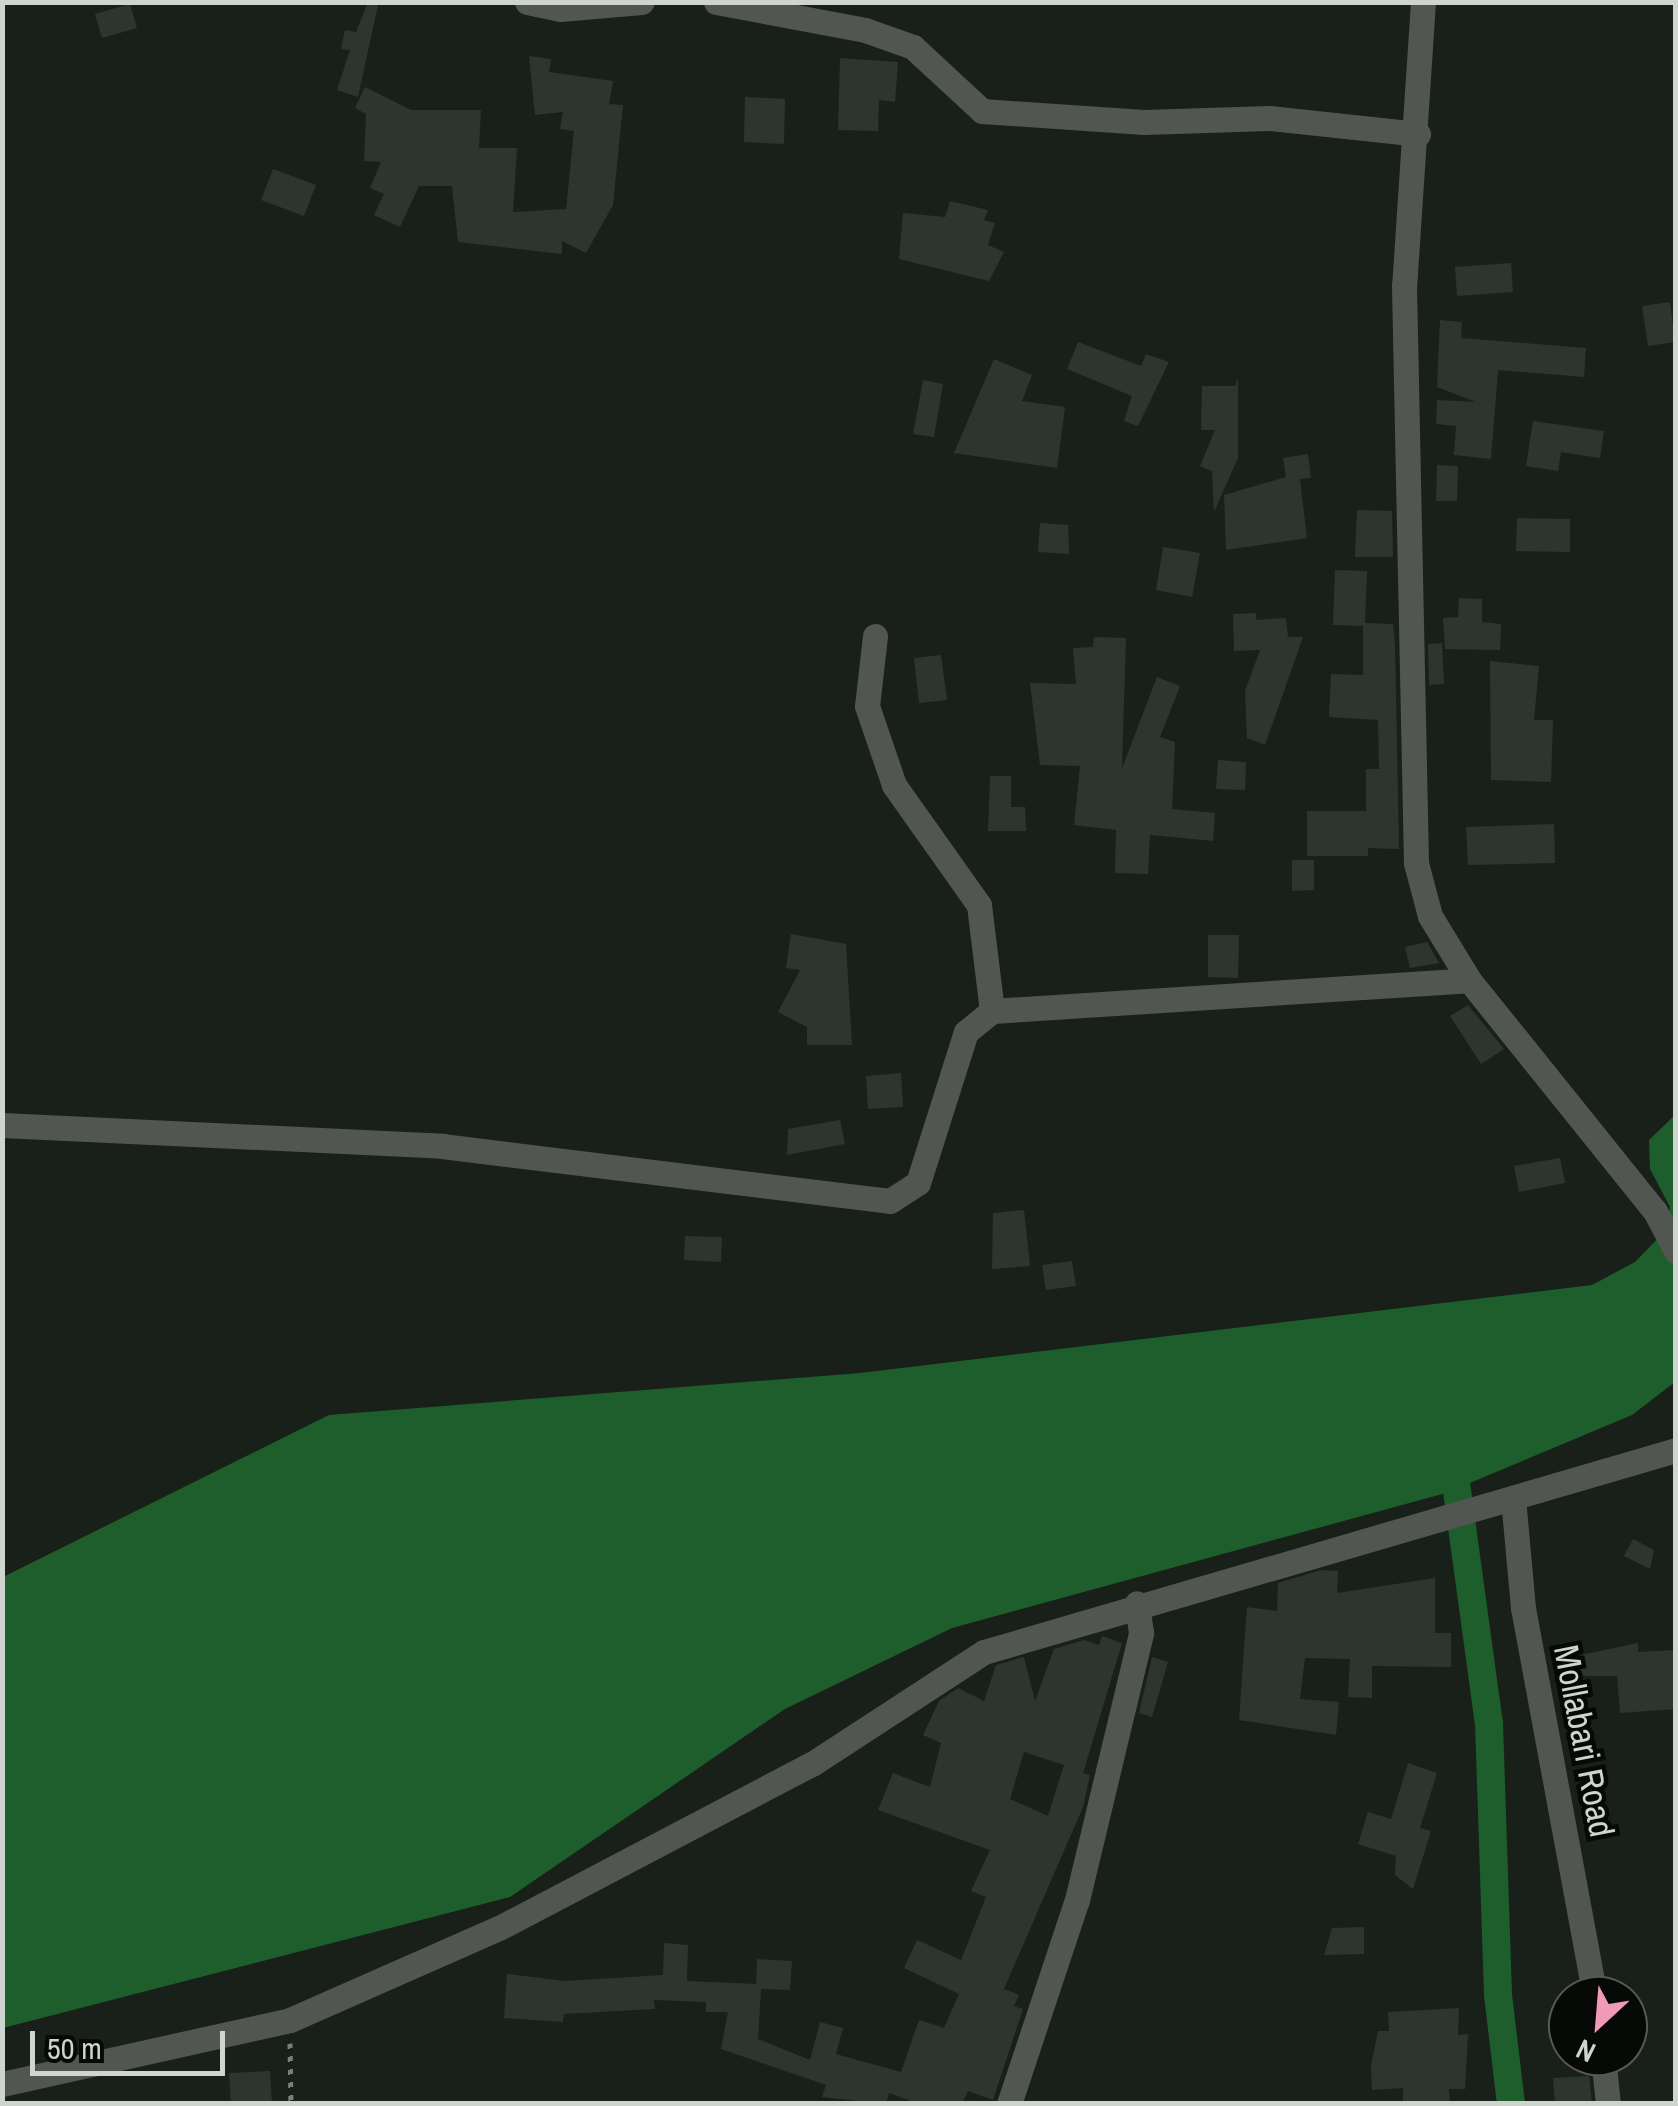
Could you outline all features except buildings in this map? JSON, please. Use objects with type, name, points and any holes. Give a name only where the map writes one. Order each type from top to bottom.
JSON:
[{"type":"street","points":[[527,2],[560,9],[642,2]]},
{"type":"street","points":[[716,2],[865,30],[913,48],[982,110],[1144,122],[1270,118],[1418,134]]},
{"type":"street","points":[[1424,2],[1418,134],[1404,286],[1416,863],[1430,916],[1468,980],[1655,1211],[1676,1251]]},
{"type":"street","points":[[875,636],[867,706],[894,785],[979,905],[992,1011]]},
{"type":"street","points":[[2,1126],[442,1146],[890,1202],[918,1184],[966,1032],[992,1011],[1468,980]]},
{"type":"street","points":[[2,2084],[290,2020],[499,1928],[812,1764],[984,1652],[1137,1603],[1676,1450]]},
{"type":"street","name":"Mollabari Road","points":[[1512,1498],[1523,1608],[1591,1976]]},
{"type":"street","points":[[1010,2104],[1081,1884],[1141,1634],[1137,1603]]},
{"type":"street","points":[[1605,2076],[1608,2104]]},
{"type":"path","points":[[290,2020],[290,2104]]},
{"type":"shaded area","points":[[1675,1115],[1675,1382],[1632,1415],[1446,1493],[952,1628],[785,1709],[510,1897],[3,2028],[3,1577],[329,1415],[860,1373],[1592,1285],[1635,1262],[1667,1229],[1670,1207],[1650,1169],[1649,1140]]},
{"type":"waterway","points":[[1452,1454],[1489,1723],[1498,1995],[1511,2104]]}]
